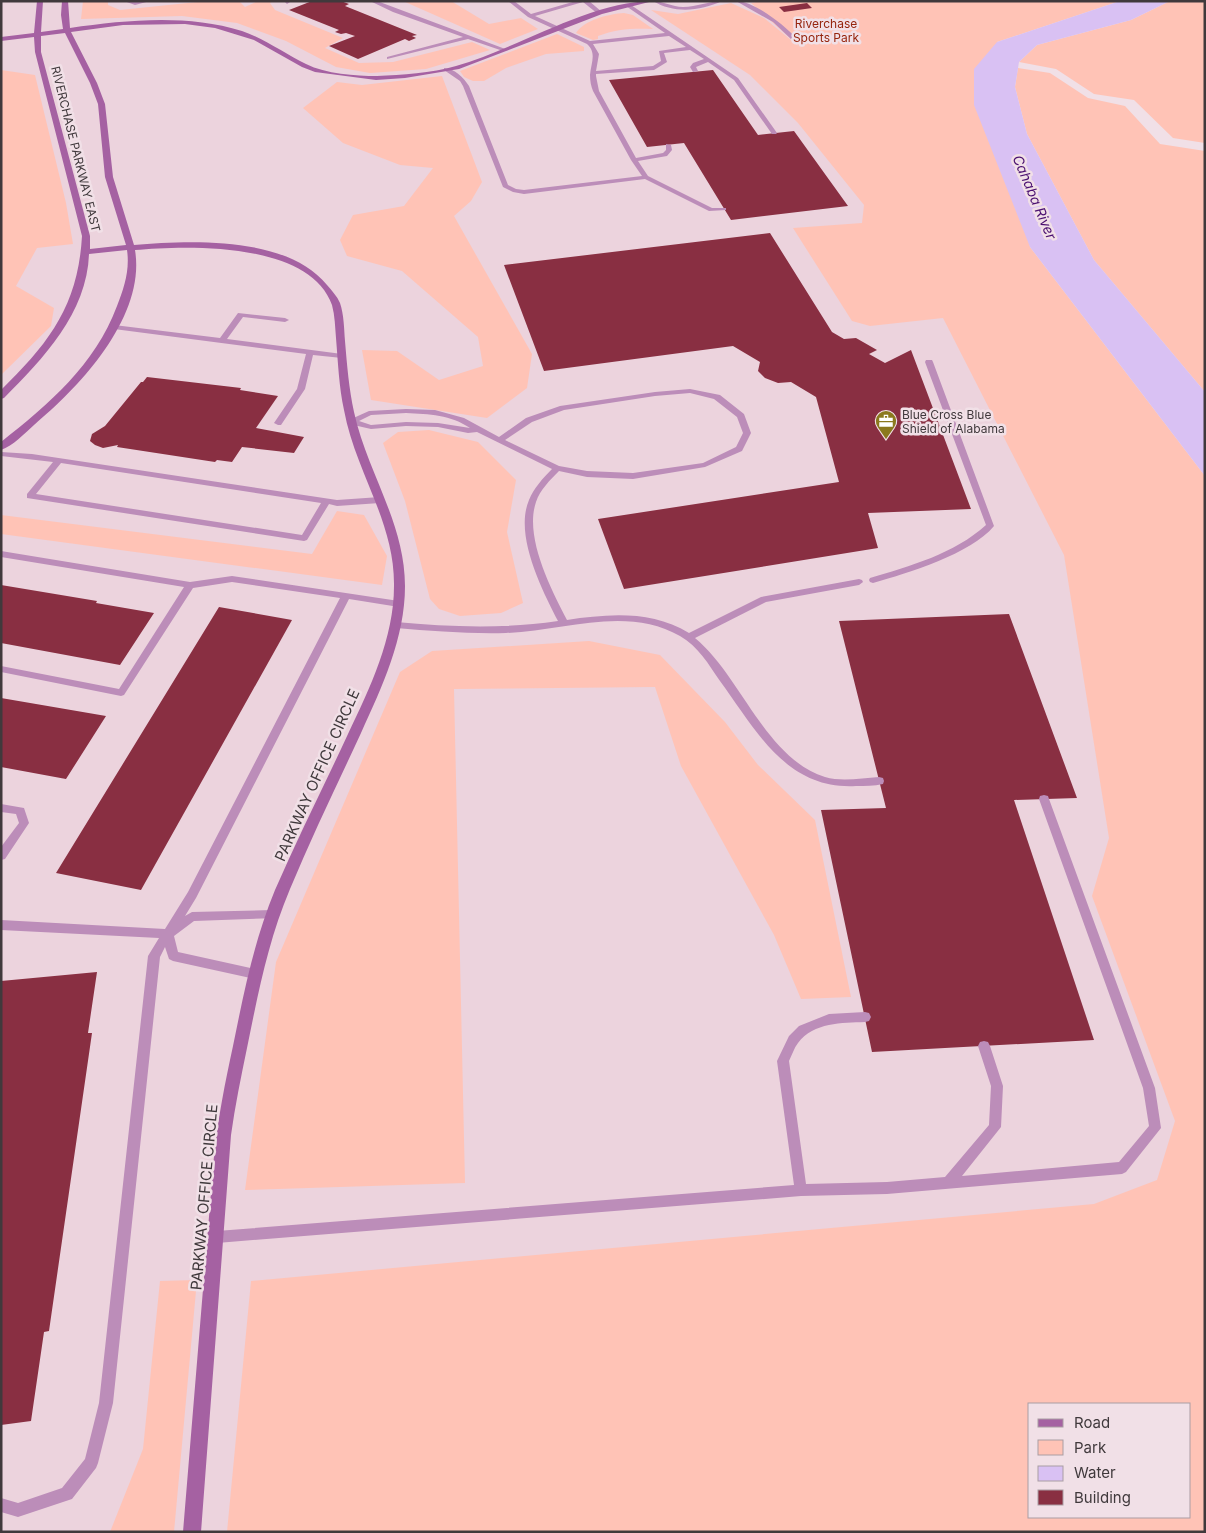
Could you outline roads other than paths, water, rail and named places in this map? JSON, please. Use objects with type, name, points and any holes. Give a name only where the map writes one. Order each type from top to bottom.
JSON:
[{"type":"street","name":"RIVERCHASE PARKWAY EAST","points":[[1,396],[47,347],[66,319],[77,296],[86,264],[86,236],[38,52],[37,34],[40,1]]},
{"type":"street","name":"RIVERCHASE PARKWAY EAST","points":[[1,448],[67,391],[93,362],[114,327],[132,270],[130,248],[108,175],[100,97],[87,68],[66,31],[63,18],[65,1]]},
{"type":"street","points":[[1,39],[123,23],[185,22],[215,26],[241,33],[304,66],[332,74],[376,78],[457,68],[600,13],[650,1]]},
{"type":"street","name":"PARKWAY OFFICE CIRCLE","points":[[87,252],[170,244],[228,246],[264,253],[295,264],[320,282],[334,299],[340,317],[342,356],[352,422],[393,533],[399,563],[401,590],[396,625],[386,662],[343,761],[282,890],[255,974],[226,1111],[192,1532]]},
{"type":"lane","points":[[126,1],[135,3],[148,1]]},
{"type":"lane","points":[[372,1],[394,11],[505,50]]},
{"type":"lane","points":[[510,1],[530,16],[560,28],[595,48],[597,53],[593,73],[596,91],[634,160],[646,177],[711,210],[724,209]]},
{"type":"lane","points":[[530,16],[582,1]]},
{"type":"lane","points":[[586,1],[600,13]]},
{"type":"lane","points":[[655,1],[678,10],[693,9],[720,1]]},
{"type":"lane","points":[[738,1],[775,21],[793,38]]},
{"type":"lane","points":[[629,6],[736,79],[774,133]]},
{"type":"lane","points":[[589,43],[671,34]]},
{"type":"lane","points":[[389,58],[469,37]]},
{"type":"lane","points":[[593,73],[654,68],[664,62],[661,52],[691,48]]},
{"type":"lane","points":[[695,71],[694,64],[708,60]]},
{"type":"lane","points":[[446,70],[462,80],[466,86],[505,186],[510,189],[524,192],[646,177]]},
{"type":"lane","points":[[634,160],[665,155],[669,150],[668,144]]},
{"type":"lane","points":[[222,341],[241,315],[285,320]]},
{"type":"lane","points":[[114,327],[342,356]]},
{"type":"lane","points":[[278,422],[301,389],[310,352]]},
{"type":"lane","points":[[873,580],[902,571],[944,554],[982,536],[990,526],[929,362]]},
{"type":"lane","points":[[352,422],[369,413],[426,411],[445,413],[466,421],[478,430],[558,468],[587,474],[633,476],[705,465],[739,449],[748,433],[741,416],[716,397],[690,391],[655,394],[563,408],[529,420],[500,440]]},
{"type":"lane","points":[[352,422],[371,427],[406,424],[438,425],[468,431],[478,430]]},
{"type":"lane","points":[[1,454],[59,460],[327,502],[380,500]]},
{"type":"lane","points":[[59,460],[30,496],[304,538],[327,502]]},
{"type":"lane","points":[[558,468],[542,483],[531,506],[530,524],[536,559],[564,624]]},
{"type":"lane","points":[[1,554],[190,585],[232,578],[399,604]]},
{"type":"lane","points":[[689,637],[764,599],[859,582]]},
{"type":"lane","points":[[1,670],[121,693],[190,585]]},
{"type":"lane","points":[[1,1505],[18,1510],[67,1494],[91,1463],[106,1403],[154,956],[192,895],[346,596]]},
{"type":"lane","points":[[396,625],[453,631],[521,629],[627,618],[666,624],[689,637],[702,649],[775,747],[790,762],[810,776],[825,780],[879,781]]},
{"type":"lane","points":[[216,1237],[802,1190],[887,1188],[1122,1168],[1155,1128],[1149,1088],[1044,799]]},
{"type":"lane","points":[[1,808],[20,811],[24,823],[1,856]]},
{"type":"lane","points":[[1,925],[168,934],[192,917],[273,915]]},
{"type":"lane","points":[[168,934],[174,956],[255,974]]},
{"type":"lane","points":[[802,1190],[783,1061],[793,1040],[804,1030],[829,1019],[865,1017]]},
{"type":"lane","points":[[948,1183],[996,1127],[997,1086],[984,1046]]},
{"type":"water","name":"Cahaba River","points":[[1120,1],[1170,1],[1131,20],[1037,45],[1019,62],[1015,87],[1027,134],[1094,260],[1205,392],[1205,476],[1030,247],[974,105],[974,69],[997,42]]},
{"type":"place","name":"Blue Cross Blue Shield of Alabama","points":[[886,440]]},
{"type":"park label","name":"Riverchase Sports Park","points":[[826,30]]}]
